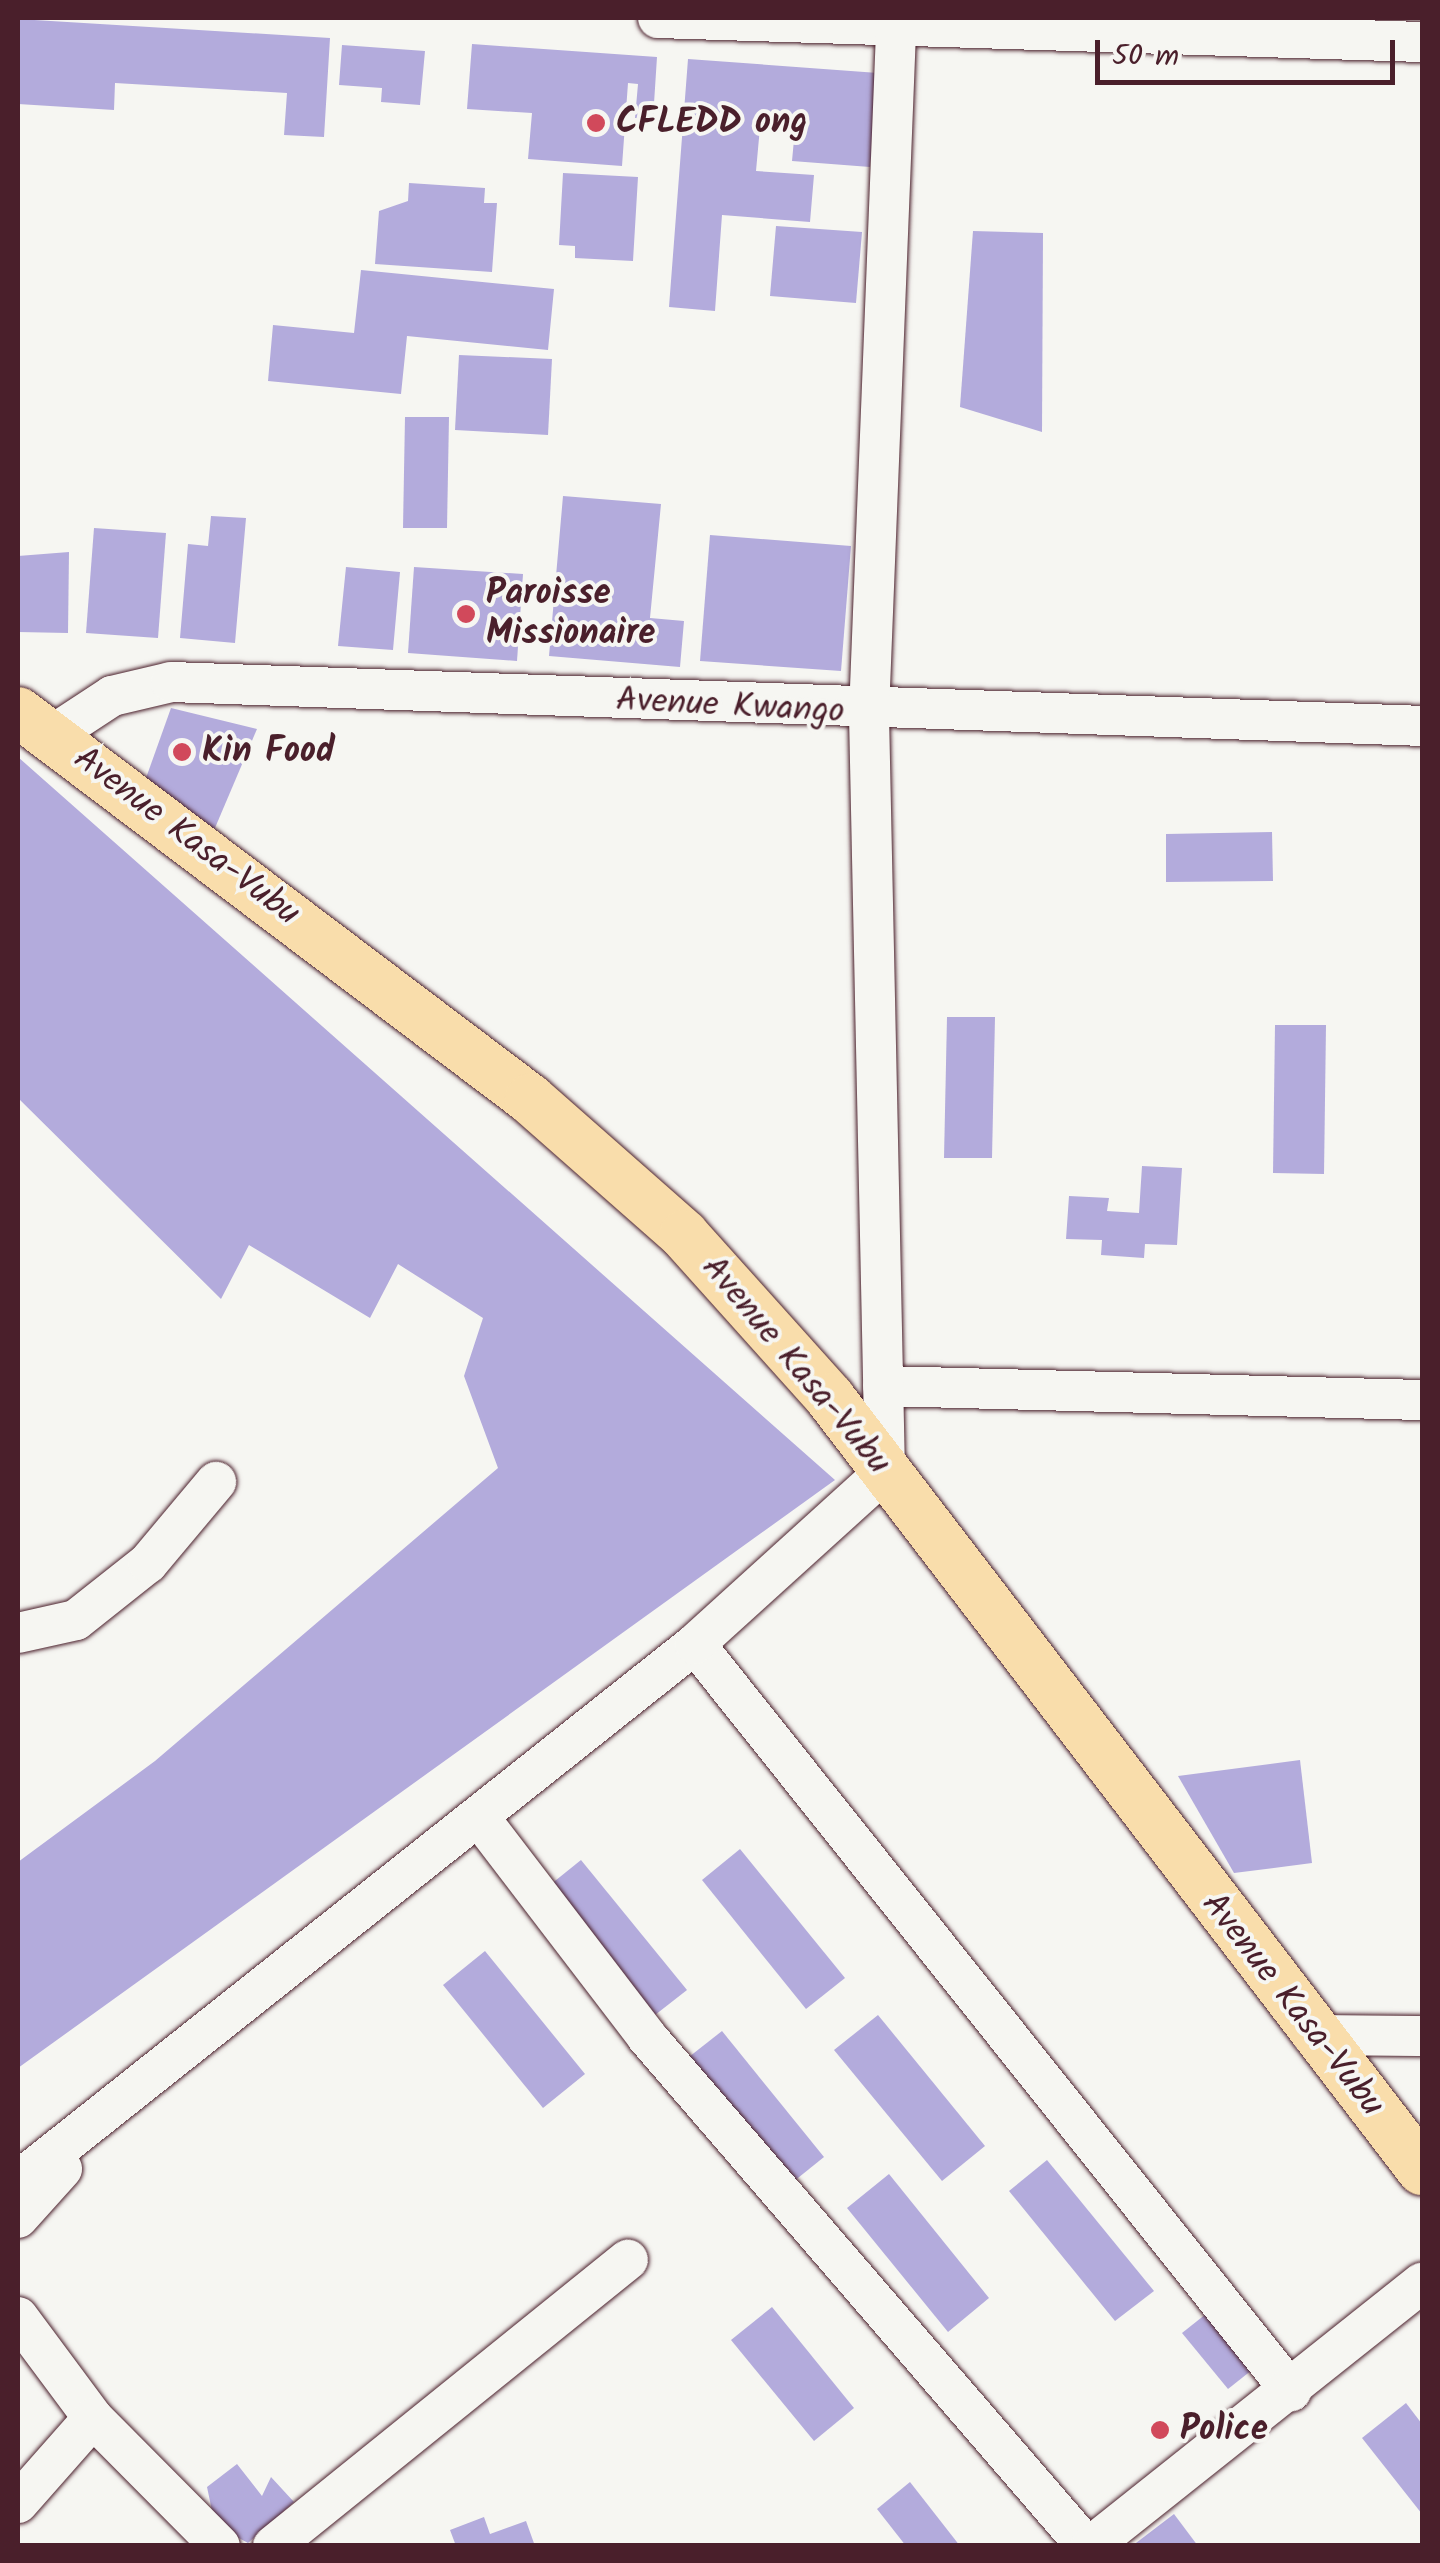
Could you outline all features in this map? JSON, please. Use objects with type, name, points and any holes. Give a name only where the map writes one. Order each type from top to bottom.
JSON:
[{"type":"main road","name":"Avenue Kasa-Vubu","points":[[34,724],[623,1177],[786,1345],[1312,2035],[1422,2170]]},
{"type":"street","points":[[658,18],[896,32],[1422,42]]},
{"type":"street","points":[[18,2182],[115,2109],[695,1644],[886,1472],[869,713],[896,32]]},
{"type":"street","name":"Avenue Kwango","points":[[34,724],[112,696],[171,682],[869,713],[1422,726]]},
{"type":"street","points":[[884,1386],[1422,1400]]},
{"type":"street","points":[[18,1632],[76,1620],[148,1563],[216,1482]]},
{"type":"street","points":[[695,1644],[1291,2391]]},
{"type":"street","points":[[479,1817],[648,2037],[1089,2546],[1291,2391],[1422,2283]]},
{"type":"street","points":[[1312,2035],[1422,2036]]},
{"type":"street","points":[[18,2218],[115,2109]]},
{"type":"street","points":[[273,2546],[628,2260]]},
{"type":"street","points":[[18,2318],[93,2418],[220,2546]]},
{"type":"street","points":[[18,2503],[93,2418]]},
{"type":"building","points":[[18,19],[330,38],[324,137],[284,135],[287,93],[115,83],[114,110],[18,104]]},
{"type":"building","points":[[472,44],[657,57],[653,119],[635,118],[638,84],[628,83],[622,166],[528,159],[532,113],[467,109]]},
{"type":"building","points":[[342,45],[425,51],[420,105],[381,102],[382,88],[339,85]]},
{"type":"building","points":[[688,59],[878,73],[870,167],[792,161],[796,118],[761,116],[756,171],[814,175],[810,222],[722,215],[715,311],[669,307]]},
{"type":"building","points":[[563,173],[638,177],[633,261],[575,258],[575,246],[559,245]]},
{"type":"building","points":[[409,183],[485,188],[484,203],[497,203],[492,272],[375,264],[379,211],[408,201]]},
{"type":"building","points":[[776,226],[862,232],[856,303],[770,296]]},
{"type":"building","points":[[973,231],[1043,233],[1042,432],[960,407]]},
{"type":"building","points":[[361,270],[554,289],[548,350],[407,336],[401,394],[268,381],[273,325],[354,333]]},
{"type":"building","points":[[459,355],[552,359],[548,435],[455,430]]},
{"type":"building","points":[[405,417],[449,417],[447,528],[403,528]]},
{"type":"building","points":[[563,496],[661,504],[650,618],[684,621],[680,667],[549,656]]},
{"type":"building","points":[[211,516],[246,518],[235,643],[180,638],[188,544],[208,546]]},
{"type":"building","points":[[94,528],[166,533],[158,638],[86,633]]},
{"type":"building","points":[[710,535],[851,546],[841,671],[700,661]]},
{"type":"building","points":[[69,552],[68,633],[18,632],[18,556]]},
{"type":"building","points":[[346,567],[400,572],[393,650],[338,646]]},
{"type":"building","name":"Paroisse Missionaire","points":[[414,567],[523,574],[517,661],[408,653]]},
{"type":"building","points":[[171,708],[257,729],[212,835],[146,778]]},
{"type":"building","points":[[18,757],[835,1480],[18,2068],[18,1862],[155,1761],[498,1468],[464,1376],[483,1318],[398,1264],[370,1318],[249,1245],[221,1299],[18,1098]]},
{"type":"building","points":[[1272,832],[1273,881],[1166,882],[1166,834]]},
{"type":"building","points":[[947,1017],[995,1017],[992,1158],[944,1158]]},
{"type":"building","points":[[1275,1025],[1326,1025],[1324,1174],[1273,1173]]},
{"type":"building","points":[[1142,1166],[1182,1168],[1177,1245],[1145,1244],[1144,1258],[1101,1255],[1102,1240],[1066,1239],[1069,1196],[1109,1198],[1107,1211],[1139,1213]]},
{"type":"building","points":[[1300,1760],[1312,1863],[1234,1873],[1178,1776]]},
{"type":"building","points":[[740,1849],[845,1978],[806,2009],[702,1880]]},
{"type":"building","points":[[581,1860],[687,1990],[646,2022],[540,1893]]},
{"type":"building","points":[[485,1951],[585,2074],[543,2108],[443,1985]]},
{"type":"building","points":[[878,2015],[985,2146],[942,2181],[834,2050]]},
{"type":"building","points":[[722,2031],[824,2157],[783,2190],[680,2064]]},
{"type":"building","points":[[1047,2160],[1154,2291],[1115,2321],[1009,2191]]},
{"type":"building","points":[[889,2174],[989,2298],[948,2332],[847,2208]]},
{"type":"building","points":[[772,2307],[854,2408],[814,2441],[731,2340]]},
{"type":"building","points":[[1211,2310],[1257,2366],[1228,2389],[1182,2333]]},
{"type":"building","points":[[1406,2403],[1422,2424],[1422,2514],[1362,2438]]},
{"type":"building","points":[[237,2464],[262,2496],[271,2477],[294,2502],[248,2543],[215,2525],[207,2487]]},
{"type":"building","points":[[910,2482],[960,2546],[906,2546],[877,2509]]},
{"type":"building","points":[[1174,2514],[1198,2546],[1132,2546]]},
{"type":"building","points":[[484,2517],[490,2534],[526,2521],[535,2546],[456,2546],[450,2530]]},
{"type":"place","name":"CFLEDD ong","points":[[596,123]]},
{"type":"place","name":"Paroisse Missionaire","points":[[466,614]]},
{"type":"place","name":"Kin Food","points":[[182,752]]},
{"type":"place","name":"Police","points":[[1160,2430]]}]
